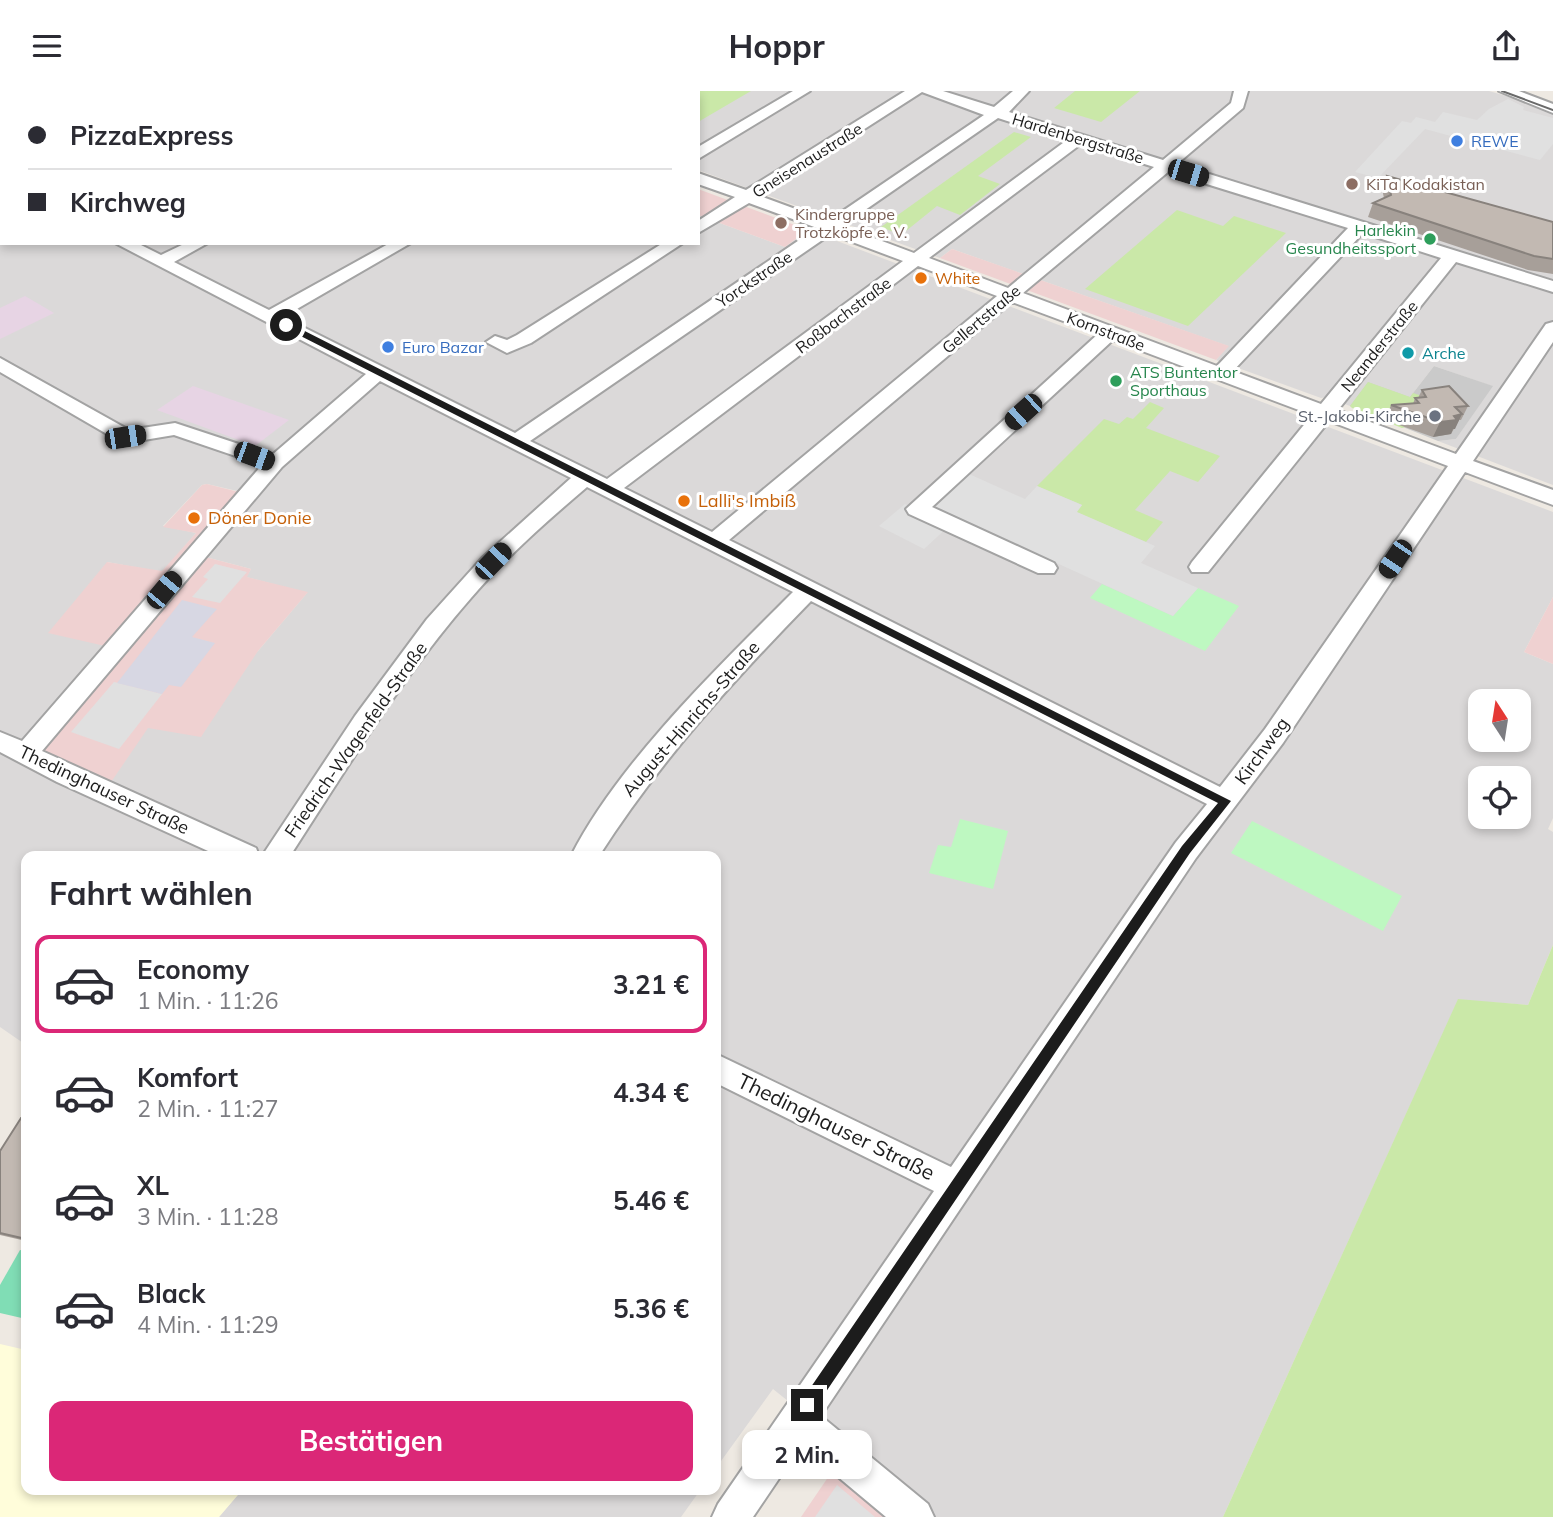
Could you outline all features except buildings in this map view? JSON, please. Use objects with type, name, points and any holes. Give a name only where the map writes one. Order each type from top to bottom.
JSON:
[{"type":"street","points":[[700,153],[803,91]]},
{"type":"street","name":"Gneisenaustraße","points":[[700,228],[915,91]]},
{"type":"street","name":"Hardenbergstraße","points":[[928,91],[1553,287]]},
{"type":"street","name":"Yorckstraße","points":[[515,442],[998,115],[1000,109],[1023,91]]},
{"type":"street","name":"Gellertstraße","points":[[713,542],[1162,165],[1238,105],[1241,91]]},
{"type":"street","points":[[1506,91],[1553,109]]},
{"type":"street","name":"Roßbachstraße","points":[[608,489],[1078,139]]},
{"type":"street","name":"Kornstraße","points":[[700,179],[1553,498]]},
{"type":"street","points":[[1220,374],[1360,226]]},
{"type":"street","points":[[127,245],[1225,801]]},
{"type":"street","points":[[161,263],[196,245]]},
{"type":"street","points":[[269,317],[399,245]]},
{"type":"street","points":[[495,342],[507,347],[524,339],[672,245]]},
{"type":"street","name":"Neanderstraße","points":[[1200,567],[1452,256]]},
{"type":"street","name":"Kirchweg","points":[[731,1517],[1186,850],[1306,691],[1553,328]]},
{"type":"street","points":[[1046,568],[917,509],[1110,333]]},
{"type":"street","points":[[0,364],[125,437],[175,429],[275,463]]},
{"type":"street","points":[[25,754],[275,463],[379,372]]},
{"type":"street","name":"Friedrich-Wagenfeld-Straße","points":[[278,851],[395,677],[462,593],[522,532],[586,477]]},
{"type":"street","name":"August-Hinrichs-Straße","points":[[587,851],[616,804],[664,743],[730,669],[809,590]]},
{"type":"street","name":"Thedinghauser Straße","points":[[0,741],[235,851]]},
{"type":"street","name":"Thedinghauser Straße","points":[[721,1070],[957,1186]]},
{"type":"street","points":[[797,1419],[915,1517]]},
{"type":"shaded area","points":[[700,91],[1489,91],[1517,99],[1553,113],[1553,485],[1438,441],[1456,439],[1492,386],[1434,366],[1410,397],[1368,382],[1350,406],[1216,360],[1228,346],[952,249],[940,258],[700,171]]},
{"type":"shaded area","points":[[1508,99],[1524,107],[1523,110],[1553,118],[1553,144],[1540,160],[1425,129],[1378,178],[1355,172],[1402,121],[1411,123],[1416,117],[1435,122],[1443,112],[1477,120],[1489,109]]},
{"type":"shaded area","points":[[700,190],[808,230],[785,247],[700,216]]},
{"type":"shaded area","points":[[700,216],[785,247],[808,230],[1553,512],[1553,597],[1524,652],[1553,664],[1553,818],[1548,829],[1553,832],[1553,945],[1528,1005],[1458,1000],[1223,1517],[933,1517],[773,1389],[721,1461],[721,851],[21,851],[21,1042],[0,1027],[0,245],[700,245]],"holes":[[[202,485],[250,494],[198,555],[251,569],[246,577],[307,593],[258,651],[148,728],[105,645],[107,562],[162,572],[196,533],[163,526]]]},
{"type":"shaded area","points":[[952,249],[1229,346],[1216,360],[940,258]]},
{"type":"shaded area","points":[[25,296],[54,313],[0,339],[0,308]]},
{"type":"shaded area","points":[[1434,366],[1493,386],[1456,439],[1438,441],[1350,406],[1368,382],[1410,397]]},
{"type":"shaded area","points":[[193,386],[289,420],[255,446],[157,410]]},
{"type":"shaded area","points":[[969,474],[1025,499],[1037,486],[1082,505],[1077,512],[1155,546],[1141,563],[1198,588],[1173,616],[934,507]]},
{"type":"shaded area","points":[[202,485],[251,495],[198,555],[251,569],[247,577],[308,592],[258,651],[201,737],[148,728],[107,788],[22,746],[105,646],[48,633],[107,562],[162,571],[196,533],[163,527]]},
{"type":"shaded area","points":[[905,504],[950,525],[924,549],[879,526]]},
{"type":"shaded area","points":[[215,564],[247,572],[220,603],[192,597],[208,579],[203,577]]},
{"type":"shaded area","points":[[1553,597],[1553,664],[1524,652]]},
{"type":"shaded area","points":[[182,600],[217,609],[192,637],[215,643],[181,687],[169,685],[162,694],[117,683]]},
{"type":"shaded area","points":[[114,682],[162,694],[119,749],[71,732]]},
{"type":"shaded area","points":[[0,1344],[21,1349],[21,1495],[238,1495],[219,1517],[0,1517]]},
{"type":"shaded area","points":[[833,1470],[887,1517],[801,1517]]},
{"type":"shaded area","points":[[837,1485],[875,1517],[815,1517]]},
{"type":"shaded area","points":[[238,1495],[697,1495],[681,1517],[219,1517]]},
{"type":"green space","points":[[700,91],[751,91],[700,121]]},
{"type":"green space","points":[[1075,91],[1140,91],[1101,122],[1054,108]]},
{"type":"green space","points":[[1014,132],[1031,137],[978,176],[1000,184],[960,215],[937,206],[901,235],[881,227]]},
{"type":"green space","points":[[1177,210],[1223,226],[1234,216],[1286,233],[1188,326],[1085,289]]},
{"type":"green space","points":[[1368,382],[1410,397],[1413,393],[1425,397],[1410,426],[1402,428],[1350,406]]},
{"type":"green space","points":[[1150,402],[1164,408],[1146,428],[1220,456],[1198,482],[1170,471],[1135,510],[1163,522],[1146,542],[1076,512],[1082,505],[1037,486],[1104,419],[1119,424],[1127,417],[1133,419]]},
{"type":"green space","points":[[1102,584],[1173,616],[1198,588],[1239,606],[1205,651],[1090,598]]},
{"type":"green space","points":[[960,819],[1008,831],[993,889],[929,873],[938,845],[951,847]]},
{"type":"green space","points":[[1252,821],[1402,896],[1383,931],[1231,853]]},
{"type":"green space","points":[[1553,945],[1553,1517],[1223,1517],[1458,999],[1528,1005]]},
{"type":"green space","points":[[21,1250],[21,1318],[0,1313],[0,1285]]},
{"type":"tram line","points":[[1502,91],[1553,110]]},
{"type":"place","name":"REWE","points":[[1457,141]]},
{"type":"place","name":"KiTa Kodakistan","points":[[1352,184]]},
{"type":"place","name":"Kindergruppe Trotzköpfe e. V.","points":[[781,223]]},
{"type":"place","name":"Harlekin Gesundheitssport","points":[[1430,239]]},
{"type":"place","name":"White","points":[[921,278]]},
{"type":"place","name":"Euro Bazar","points":[[388,347]]},
{"type":"place","name":"Arche","points":[[1408,353]]},
{"type":"place","name":"ATS Buntentor Sporthaus","points":[[1116,381]]},
{"type":"place","name":"St.-Jakobi-Kirche","points":[[1435,416]]},
{"type":"place","name":"Lalli's Imbiß","points":[[684,501]]},
{"type":"place","name":"Döner Donie","points":[[194,518]]},
{"type":"route","points":[[286,325],[1225,801],[1186,850],[807,1405]]}]
